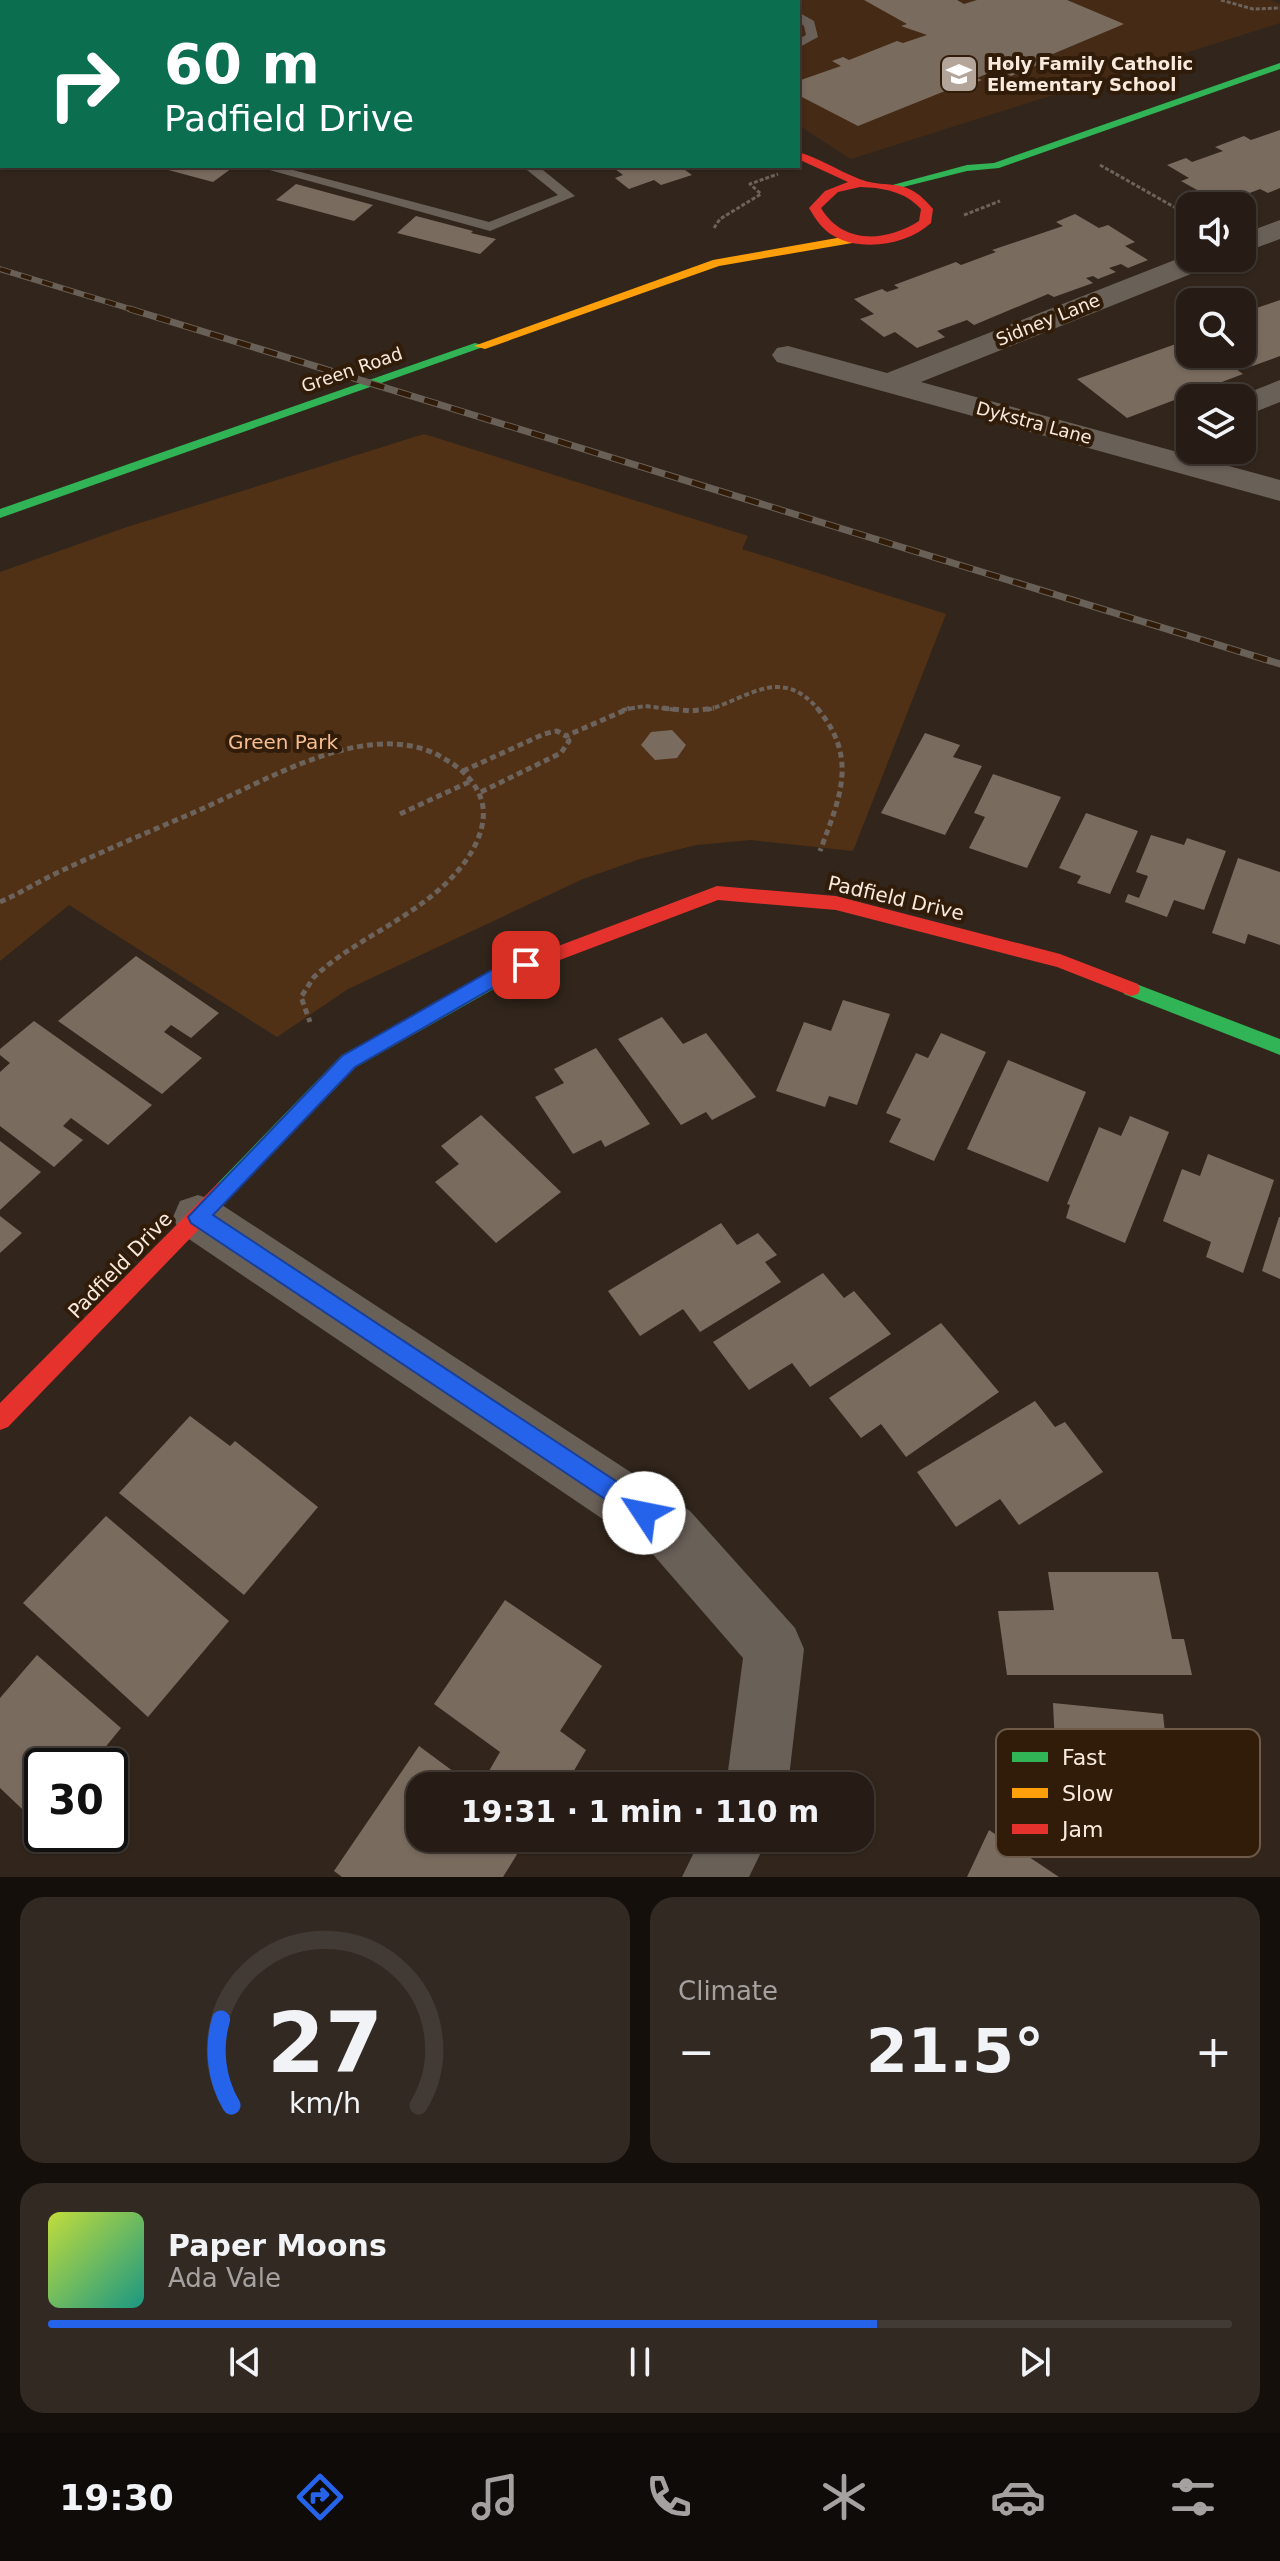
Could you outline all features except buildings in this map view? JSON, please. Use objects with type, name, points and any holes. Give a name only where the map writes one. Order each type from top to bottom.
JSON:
[{"type":"street","points":[[796,222],[832,190],[860,184],[891,187],[967,168],[995,166],[1280,66]]},
{"type":"street","points":[[800,156],[860,184]]},
{"type":"street","points":[[978,185],[988,181],[995,166]]},
{"type":"street","points":[[787,171],[817,206],[827,228],[854,239]]},
{"type":"street","name":"Green Road","points":[[0,514],[717,263],[749,262],[823,243],[854,239],[883,240],[910,235],[925,223],[935,205],[891,187]]},
{"type":"street","points":[[1256,238],[1280,229]]},
{"type":"street","name":"Green Road","points":[[717,263],[730,246],[745,240]]},
{"type":"street","name":"Sidney Lane","points":[[889,383],[1176,270]]},
{"type":"street","name":"Dykstra Lane","points":[[788,355],[1280,491]]},
{"type":"street","points":[[1256,401],[1280,390]]},
{"type":"street","points":[[1143,453],[1176,438]]},
{"type":"street","name":"Padfield Drive","points":[[0,1419],[349,1061],[498,976],[717,893],[836,903],[1060,961],[1280,1047]]},
{"type":"street","points":[[198,1217],[670,1531],[774,1649],[759,1772]]},
{"type":"street","points":[[714,1877],[728,1852]]},
{"type":"lane","points":[[800,17],[810,24],[812,37],[800,43]]},
{"type":"lane","points":[[269,168],[490,227],[568,196],[532,168]]},
{"type":"path","points":[[1221,0],[1253,9],[1280,8]]},
{"type":"path","points":[[1100,165],[1176,208]]},
{"type":"path","points":[[682,276],[720,219],[761,194],[750,184],[787,171]]},
{"type":"path","points":[[566,736],[631,707],[704,711],[771,686],[785,687],[799,693],[811,702],[834,732],[844,774],[820,851]]},
{"type":"path","points":[[463,771],[544,734],[557,731],[566,736],[569,741],[561,753],[481,792]]},
{"type":"path","points":[[0,902],[303,761],[370,746],[406,744],[437,754],[463,771],[481,792],[484,814],[480,832],[467,860],[449,884],[319,970],[305,985],[301,997],[310,1022]]},
{"type":"path","points":[[400,814],[471,781]]},
{"type":"shaded area","name":"Holy Family Catholic Elementary School","points":[[800,0],[1271,0],[1280,4],[1280,23],[851,159],[800,126]]},
{"type":"green space","name":"Green Park","points":[[424,434],[748,536],[742,549],[946,614],[853,851],[751,840],[696,845],[640,859],[583,879],[348,989],[277,1037],[69,905],[0,961],[0,572],[124,528]]},
{"type":"railway","points":[[0,269],[137,311]]},
{"type":"railway","points":[[130,309],[1280,664]]},
{"type":"traffic: fast","points":[[891,187],[967,168],[995,166],[1280,66]]},
{"type":"traffic: fast","points":[[0,514],[480,346]]},
{"type":"traffic: fast","points":[[225,1189],[349,1061],[509,972]]},
{"type":"traffic: fast","points":[[1131,989],[1280,1047]]},
{"type":"traffic: slow","points":[[480,346],[717,263],[854,239]]},
{"type":"traffic: jam","points":[[800,156],[860,184]]},
{"type":"traffic: jam","points":[[860,184],[905,191],[927,209],[925,223],[897,237],[881,240],[864,241],[835,232],[823,222],[815,208],[834,190],[860,184]]},
{"type":"traffic: jam","points":[[509,972],[717,893],[836,903],[1060,961],[1131,989]]},
{"type":"traffic: jam","points":[[0,1419],[225,1189]]},
{"type":"place","name":"Holy Family Catholic Elementary School","points":[[959,74]]},
{"type":"route","points":[[526,965],[498,976],[349,1061],[198,1217],[644,1513]]}]
